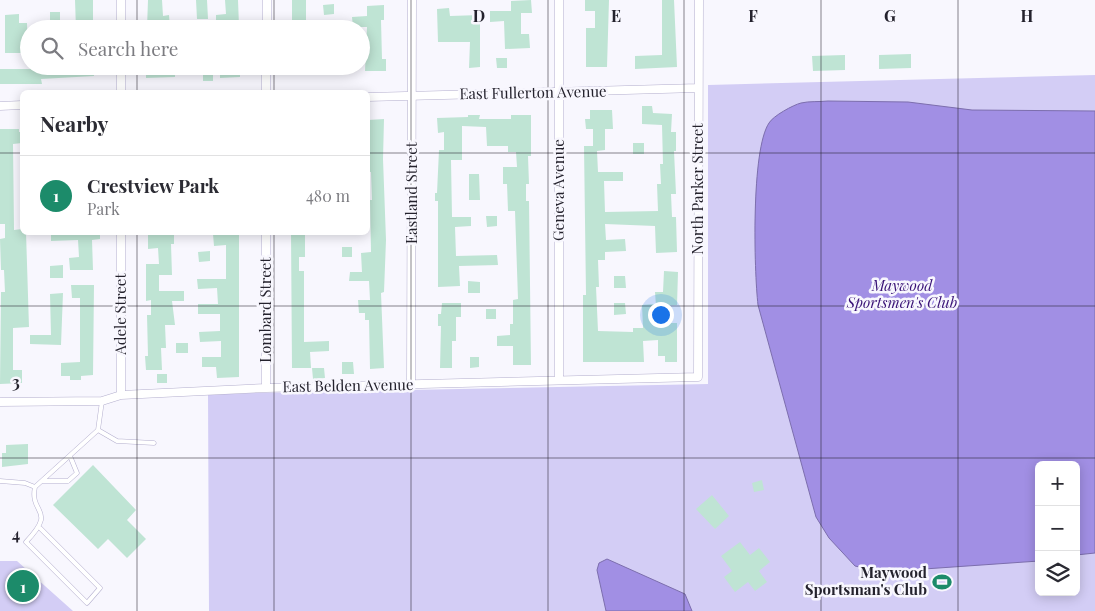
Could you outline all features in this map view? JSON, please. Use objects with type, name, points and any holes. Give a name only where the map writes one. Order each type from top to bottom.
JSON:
[{"type":"street","points":[[121,0],[121,20]]},
{"type":"street","points":[[266,20],[267,0]]},
{"type":"street","name":"Eastland Street","points":[[411,385],[412,0]]},
{"type":"street","name":"Geneva Avenue","points":[[558,0],[558,380]]},
{"type":"street","name":"North Parker Street","points":[[698,377],[699,0]]},
{"type":"street","points":[[121,75],[121,90]]},
{"type":"street","points":[[266,75],[266,90]]},
{"type":"street","name":"East Fullerton Avenue","points":[[370,97],[698,88]]},
{"type":"street","points":[[0,106],[20,105]]},
{"type":"street","name":"Adele Street","points":[[120,395],[121,235]]},
{"type":"street","name":"Lombard Street","points":[[266,235],[266,388]]},
{"type":"street","name":"East Belden Avenue","points":[[0,402],[102,401],[120,395],[266,388],[698,377]]},
{"type":"lane","points":[[40,528],[100,588],[87,603],[26,542],[40,528],[42,518],[34,494],[35,487],[98,430],[102,401]]},
{"type":"lane","points":[[98,430],[117,441],[154,443]]},
{"type":"lane","points":[[42,481],[68,481],[77,474],[70,456]]},
{"type":"lane","points":[[0,481],[25,483],[35,487]]},
{"type":"green space","name":"Maywood Sportsmen's Club","points":[[1095,75],[1095,611],[209,611],[208,394],[708,384],[708,85]]},
{"type":"green space","points":[[0,561],[17,561],[73,611],[0,611]]},
{"type":"shaded area","points":[[807,102],[908,102],[972,110],[1095,111],[1095,553],[1080,555],[1080,461],[1035,461],[1035,561],[881,572],[855,566],[829,538],[816,517],[758,305],[756,266],[755,211],[759,158],[763,137],[771,120],[788,108]]},
{"type":"shaded area","points":[[607,559],[685,594],[692,611],[606,611],[597,570],[599,563]]},
{"type":"building","points":[[75,0],[93,0],[93,20],[76,20]]},
{"type":"building","points":[[148,0],[162,0],[163,16],[169,15],[169,20],[147,20]]},
{"type":"building","points":[[196,0],[207,0],[208,19],[197,19]]},
{"type":"building","points":[[225,0],[238,0],[239,20],[216,20],[216,15],[226,14]]},
{"type":"building","points":[[292,0],[306,0],[306,20],[292,20]]},
{"type":"building","points":[[531,0],[532,13],[521,13],[521,34],[529,34],[530,48],[505,49],[504,21],[490,22],[490,11],[511,11],[511,1]]},
{"type":"building","points":[[585,0],[609,0],[607,67],[586,67],[586,28],[595,28],[595,11],[585,11]]},
{"type":"building","points":[[662,0],[674,0],[677,67],[635,69],[635,56],[662,55]]},
{"type":"building","points":[[334,4],[334,14],[324,15],[323,5]]},
{"type":"building","points":[[384,5],[384,20],[381,20],[382,59],[386,59],[386,71],[370,71],[370,20],[352,20],[352,17],[367,16],[367,6]]},
{"type":"building","points":[[449,8],[450,16],[480,15],[480,67],[469,68],[470,42],[438,42],[437,9]]},
{"type":"building","points":[[50,12],[60,12],[60,20],[50,20]]},
{"type":"building","points":[[19,14],[20,53],[5,53],[5,15]]},
{"type":"building","points":[[911,54],[911,68],[879,69],[879,55]]},
{"type":"building","points":[[845,55],[845,70],[813,71],[812,56]]},
{"type":"building","points":[[496,58],[507,58],[507,68],[497,68]]},
{"type":"building","points":[[0,69],[20,69],[20,75],[94,76],[41,79],[42,84],[0,84]]},
{"type":"building","points":[[146,75],[175,75],[175,77],[146,78]]},
{"type":"building","points":[[203,75],[213,75],[213,81],[203,81]]},
{"type":"building","points":[[220,75],[240,75],[240,77],[220,78]]},
{"type":"building","points":[[642,106],[652,106],[653,113],[672,114],[671,132],[676,132],[676,151],[674,151],[676,194],[671,194],[672,217],[676,217],[677,252],[656,253],[655,226],[605,224],[606,240],[625,239],[626,251],[605,252],[605,260],[598,260],[599,287],[596,287],[598,331],[633,332],[633,328],[643,328],[642,305],[654,304],[655,323],[677,323],[677,362],[665,362],[665,356],[658,356],[658,340],[643,341],[644,362],[583,362],[583,295],[586,295],[584,146],[593,146],[593,129],[586,129],[585,119],[590,119],[590,110],[612,110],[613,129],[605,129],[605,150],[597,151],[598,172],[623,172],[623,181],[604,181],[605,212],[658,211],[657,184],[661,184],[660,164],[663,164],[662,125],[642,124]]},
{"type":"building","points":[[468,115],[480,115],[479,119],[511,119],[511,115],[531,115],[531,156],[528,156],[529,184],[526,184],[526,201],[529,201],[531,365],[513,365],[513,346],[497,346],[497,336],[510,335],[510,324],[513,324],[513,300],[518,299],[515,211],[508,211],[507,184],[503,184],[503,167],[517,167],[516,152],[508,152],[508,146],[487,146],[486,127],[462,126],[462,160],[451,160],[452,217],[471,217],[471,226],[455,227],[456,256],[497,255],[498,265],[459,266],[460,286],[438,287],[438,201],[435,201],[435,193],[437,193],[439,150],[444,150],[444,132],[438,133],[437,118],[468,117]]},
{"type":"building","points":[[384,119],[383,159],[386,240],[384,292],[381,293],[384,368],[370,369],[369,320],[365,320],[365,313],[359,313],[358,300],[370,300],[369,281],[349,281],[350,272],[362,272],[361,253],[371,252],[370,120]]},
{"type":"building","points":[[0,129],[19,129],[20,143],[13,144],[14,230],[20,229],[20,235],[26,235],[29,327],[13,328],[13,370],[22,370],[22,383],[0,384],[1,292],[5,292],[4,270],[1,270],[0,239],[5,238],[5,224],[0,224]]},
{"type":"building","points":[[633,143],[644,143],[644,154],[633,154]]},
{"type":"building","points":[[469,174],[479,174],[480,200],[469,200]]},
{"type":"building","points":[[486,216],[497,216],[497,226],[487,227]]},
{"type":"building","points":[[51,235],[100,235],[100,239],[92,240],[93,270],[70,270],[69,258],[79,257],[78,240],[51,241]]},
{"type":"building","points":[[148,235],[174,235],[174,244],[171,244],[172,275],[159,275],[159,291],[184,291],[184,301],[172,301],[175,325],[165,325],[166,348],[161,348],[162,370],[146,370],[145,356],[148,356],[147,315],[151,315],[151,300],[146,301],[146,264],[159,264],[158,248],[148,249]]},
{"type":"building","points":[[213,235],[239,235],[239,377],[217,378],[216,367],[202,367],[202,357],[221,357],[221,341],[200,342],[199,332],[220,331],[220,314],[198,314],[198,304],[218,304],[217,288],[198,289],[197,279],[226,279],[226,245],[214,246]]},
{"type":"building","points":[[291,235],[305,235],[305,257],[299,257],[299,271],[304,271],[304,342],[329,341],[329,351],[310,352],[311,368],[292,368]]},
{"type":"building","points":[[342,247],[352,247],[352,257],[342,257]]},
{"type":"building","points":[[210,251],[210,261],[199,262],[198,252]]},
{"type":"building","points":[[63,265],[63,278],[50,278],[50,266]]},
{"type":"building","points":[[664,271],[678,272],[677,305],[656,306],[655,292],[663,292]]},
{"type":"building","points":[[614,276],[625,276],[626,288],[614,288]]},
{"type":"building","points":[[468,281],[480,282],[480,293],[468,293]]},
{"type":"building","points":[[71,285],[94,285],[93,375],[81,376],[81,380],[70,380],[70,376],[61,376],[61,363],[80,362],[80,298],[72,298]]},
{"type":"building","points":[[63,293],[61,345],[30,344],[30,335],[51,335],[50,294]]},
{"type":"building","points":[[442,303],[461,303],[461,317],[456,317],[456,341],[452,341],[452,368],[440,368],[441,326],[438,326],[438,314],[441,314]]},
{"type":"building","points":[[614,303],[625,303],[626,314],[614,315]]},
{"type":"building","points":[[486,309],[496,309],[496,319],[486,319]]},
{"type":"building","points":[[176,343],[188,343],[188,353],[176,353]]},
{"type":"building","points":[[470,357],[479,357],[479,367],[470,368]]},
{"type":"building","points":[[342,362],[353,362],[354,374],[342,374]]},
{"type":"building","points":[[312,368],[324,368],[325,378],[313,379]]},
{"type":"building","points":[[157,374],[167,374],[167,383],[157,383]]},
{"type":"building","points":[[28,444],[28,464],[2,467],[2,453],[6,453],[6,445]]},
{"type":"building","points":[[93,465],[136,510],[127,520],[146,539],[127,558],[108,539],[98,549],[53,505]]},
{"type":"building","points":[[762,480],[764,490],[754,492],[752,483]]},
{"type":"building","points":[[712,495],[729,516],[715,529],[696,509]]},
{"type":"building","points":[[740,542],[750,555],[759,548],[770,562],[759,571],[767,582],[755,591],[748,582],[735,592],[724,577],[732,571],[721,556]]},
{"type":"place","name":"Maywood Sportsman's Club","points":[[942,582]]},
{"type":"place","name":"Crestview Park","points":[[23,586]]}]
